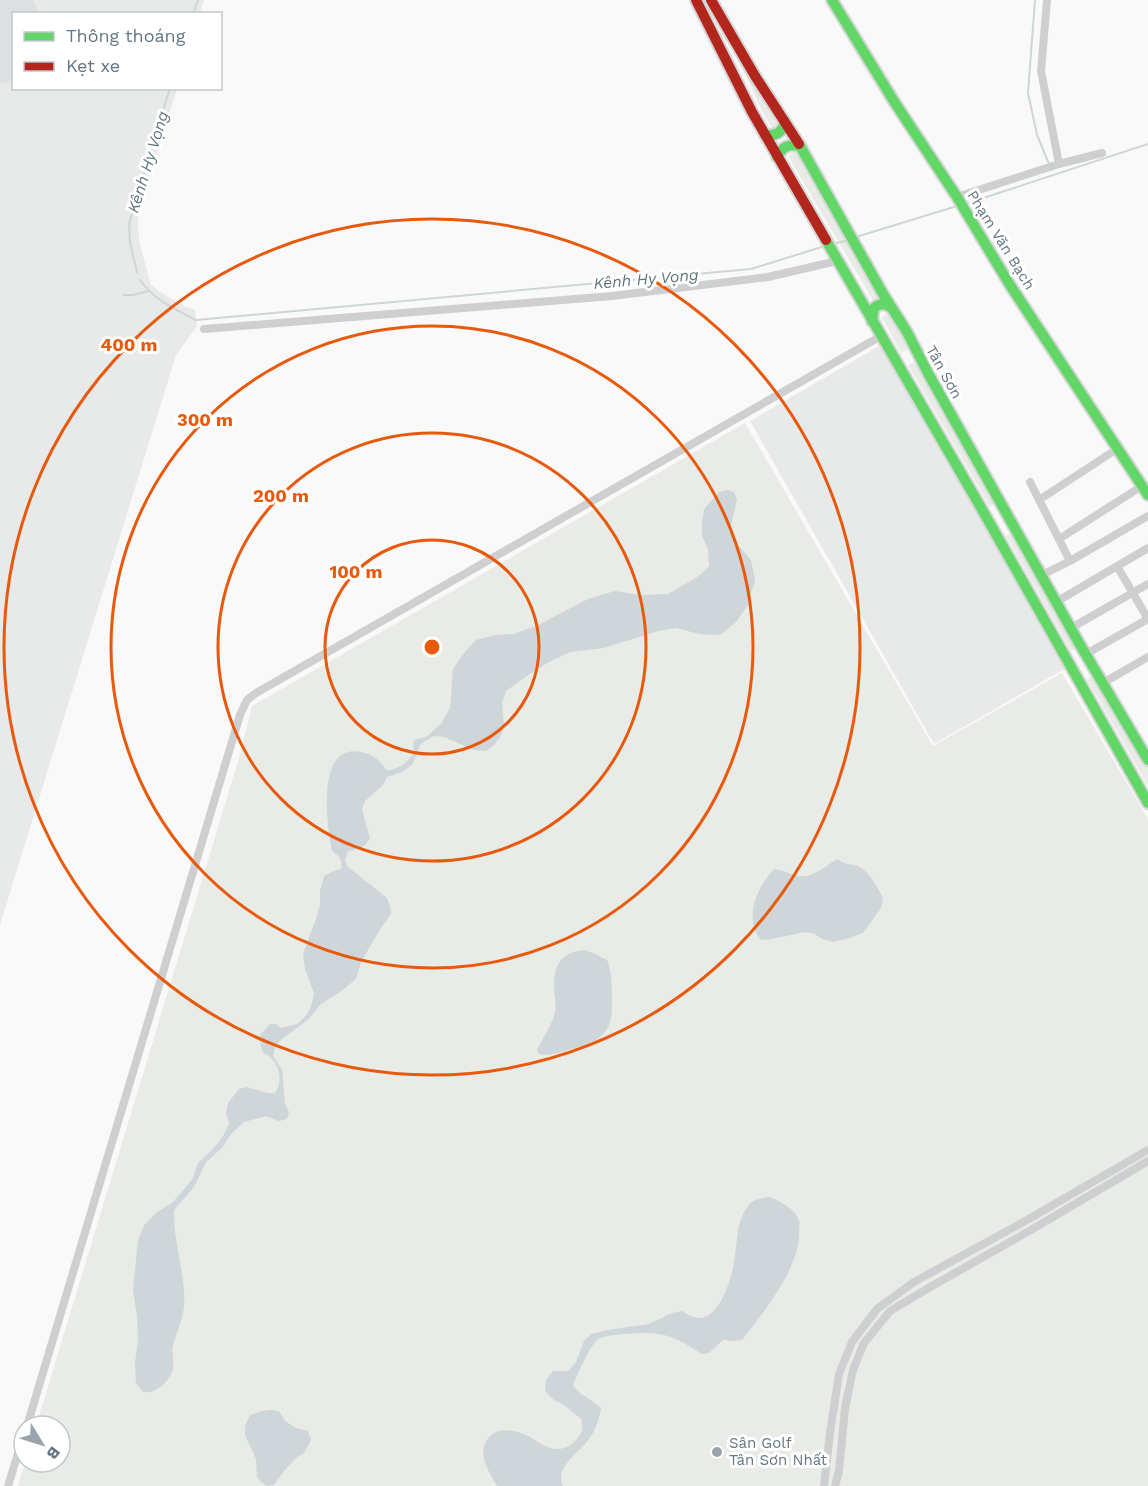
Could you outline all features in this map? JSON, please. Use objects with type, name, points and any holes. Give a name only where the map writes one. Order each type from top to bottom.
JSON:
[{"type":"street","points":[[696,0],[777,157],[980,506],[1148,803]]},
{"type":"street","name":"Tân Sơn","points":[[711,0],[800,146],[907,332],[1079,644],[1148,760]]},
{"type":"street","name":"Phạm Văn Bạch","points":[[832,0],[1047,342],[1145,490]]},
{"type":"street","points":[[1047,0],[1041,71],[1056,165]]},
{"type":"street","points":[[765,135],[779,134],[785,122]]},
{"type":"street","points":[[777,157],[785,146],[791,144],[800,146]]},
{"type":"street","points":[[957,197],[1036,171],[1102,153]]},
{"type":"street","points":[[204,328],[612,296],[768,277],[836,260]]},
{"type":"street","points":[[872,321],[874,308],[879,304],[892,308]]},
{"type":"street","points":[[31,1414],[236,726],[247,700],[881,336]]},
{"type":"street","points":[[892,355],[903,359],[908,357],[913,345]]},
{"type":"street","points":[[1039,500],[1117,449]]},
{"type":"street","points":[[1030,482],[1070,561]]},
{"type":"street","points":[[1059,539],[1145,490]]},
{"type":"street","points":[[980,506],[986,513],[994,513],[1000,501]]},
{"type":"street","points":[[1042,575],[1148,516]]},
{"type":"street","points":[[996,535],[997,530],[1004,524],[1014,527]]},
{"type":"street","points":[[1056,602],[1148,548]]},
{"type":"street","points":[[1086,654],[1148,619],[1117,566]]},
{"type":"street","points":[[1071,628],[1148,584]]},
{"type":"street","points":[[1062,654],[1070,657],[1075,655],[1079,644]]},
{"type":"street","points":[[1103,682],[1148,657]]},
{"type":"street","points":[[1076,678],[1077,671],[1081,667],[1094,668]]},
{"type":"street","points":[[824,1486],[837,1384],[844,1360],[852,1341],[877,1309],[926,1275],[1144,1152],[1147,1162],[890,1311],[864,1343],[853,1370],[845,1408],[836,1486]]},
{"type":"street","points":[[1077,1191],[1082,1200]]},
{"type":"street","points":[[1027,1220],[1031,1230]]},
{"type":"street","points":[[926,1275],[932,1286]]},
{"type":"street","points":[[869,1319],[878,1327]]},
{"type":"street","points":[[830,1436],[842,1437]]},
{"type":"shaded area","points":[[0,0],[204,0],[200,12],[12,12],[12,90],[177,90],[138,215],[138,229],[151,285],[168,297],[195,310],[197,326],[176,355],[0,925]]},
{"type":"shaded area","points":[[722,23],[784,122],[772,129],[763,113]]},
{"type":"shaded area","points":[[799,149],[884,296],[874,302],[788,156]]},
{"type":"shaded area","points":[[892,311],[912,346],[901,353],[882,317]]},
{"type":"shaded area","points":[[881,345],[1066,668],[934,744],[750,421]]},
{"type":"shaded area","points":[[919,359],[1000,500],[990,507],[908,365]]},
{"type":"shaded area","name":"Sân Golf Tân Sơn Nhất","points":[[745,423],[933,746],[1062,673],[1148,819],[1148,1486],[18,1486],[22,1474],[72,1474],[72,1414],[40,1414],[239,758],[252,706]]},
{"type":"shaded area","points":[[728,490],[734,492],[737,500],[730,530],[737,544],[751,560],[755,580],[748,605],[736,622],[720,635],[699,634],[676,628],[658,631],[604,648],[570,652],[551,661],[506,691],[502,703],[504,726],[501,736],[494,745],[486,751],[474,750],[444,737],[433,736],[420,745],[413,764],[402,772],[387,777],[383,785],[365,801],[362,810],[370,838],[364,846],[348,851],[345,860],[347,866],[387,898],[391,914],[361,962],[356,979],[321,1004],[309,1019],[275,1047],[273,1056],[282,1070],[285,1103],[289,1112],[287,1119],[279,1121],[266,1116],[244,1122],[231,1134],[222,1148],[206,1162],[194,1187],[174,1210],[175,1234],[183,1282],[183,1311],[173,1346],[171,1374],[157,1389],[143,1392],[136,1383],[135,1362],[138,1342],[133,1290],[138,1240],[145,1224],[157,1212],[172,1203],[193,1178],[198,1163],[223,1136],[229,1124],[226,1113],[228,1103],[239,1089],[247,1087],[275,1093],[277,1089],[280,1079],[278,1069],[273,1060],[263,1052],[260,1035],[270,1024],[276,1024],[281,1028],[297,1024],[308,1013],[312,1003],[314,993],[305,969],[303,954],[320,905],[320,891],[324,876],[341,869],[340,858],[332,851],[327,806],[330,772],[336,760],[346,752],[361,752],[376,758],[386,770],[394,769],[405,763],[414,753],[414,740],[426,737],[441,724],[450,708],[453,669],[476,640],[495,635],[514,634],[538,625],[588,599],[615,591],[641,595],[668,594],[699,576],[709,566],[708,549],[702,536],[704,509],[719,492]]},
{"type":"shaded area","points":[[1016,530],[1081,645],[1071,651],[1006,536]]},
{"type":"shaded area","points":[[1097,673],[1148,760],[1148,786],[1087,679]]},
{"type":"shaded area","points":[[838,859],[864,870],[883,898],[881,908],[863,933],[834,942],[805,932],[761,940],[753,922],[754,903],[762,885],[774,869],[803,876],[814,874]]},
{"type":"shaded area","points":[[584,950],[607,960],[609,964],[612,1004],[608,1027],[598,1038],[587,1044],[555,1053],[539,1054],[537,1050],[555,1012],[554,980],[557,967],[569,954]]},
{"type":"shaded area","points":[[770,1197],[787,1206],[797,1216],[799,1234],[797,1247],[787,1276],[742,1340],[723,1340],[709,1353],[702,1354],[665,1335],[624,1334],[600,1338],[591,1348],[573,1385],[601,1408],[599,1416],[589,1439],[565,1466],[561,1479],[563,1486],[497,1486],[488,1470],[483,1453],[490,1437],[494,1433],[505,1430],[523,1434],[553,1449],[562,1449],[573,1443],[583,1430],[581,1419],[545,1391],[546,1380],[553,1371],[568,1371],[576,1362],[584,1341],[591,1334],[649,1324],[672,1313],[682,1311],[699,1318],[713,1312],[719,1305],[730,1278],[739,1225],[744,1211],[753,1201]]},
{"type":"shaded area","points":[[272,1410],[279,1411],[285,1421],[296,1428],[308,1431],[311,1440],[304,1453],[297,1457],[274,1485],[267,1486],[257,1477],[256,1459],[245,1435],[245,1426],[250,1415]]},
{"type":"waterway","name":"Kênh Hy Vọng","points":[[194,12],[198,0]]},
{"type":"waterway","points":[[1035,0],[1028,93],[1037,135],[1049,164]]},
{"type":"waterway","name":"Kênh Hy Vọng","points":[[137,272],[130,243],[129,224],[169,90]]},
{"type":"waterway","name":"Kênh Hy Vọng","points":[[965,204],[1148,144]]},
{"type":"waterway","name":"Kênh Hy Vọng","points":[[856,237],[957,206]]},
{"type":"waterway","name":"Kênh Hy Vọng","points":[[833,244],[848,240]]},
{"type":"waterway","name":"Kênh Hy Vọng","points":[[140,280],[158,299],[196,320],[751,269],[825,246]]},
{"type":"waterway","points":[[124,295],[148,291]]},
{"type":"runway","points":[[0,59],[12,21]]},
{"type":"traffic: fast","points":[[832,0],[1010,285],[1148,495]]},
{"type":"traffic: fast","points":[[765,135],[778,133],[785,122]]},
{"type":"traffic: fast","points":[[799,144],[883,294],[907,332],[1079,643],[1148,760]]},
{"type":"traffic: fast","points":[[777,157],[786,147],[800,146]]},
{"type":"traffic: fast","points":[[826,240],[1148,803]]},
{"type":"traffic: fast","points":[[872,321],[876,306],[883,304],[892,308]]},
{"type":"traffic: jam","points":[[696,0],[752,112],[826,240]]},
{"type":"traffic: jam","points":[[711,0],[755,76],[799,144]]},
{"type":"place","name":"Sân Golf Tân Sơn Nhất","points":[[717,1452]]}]
